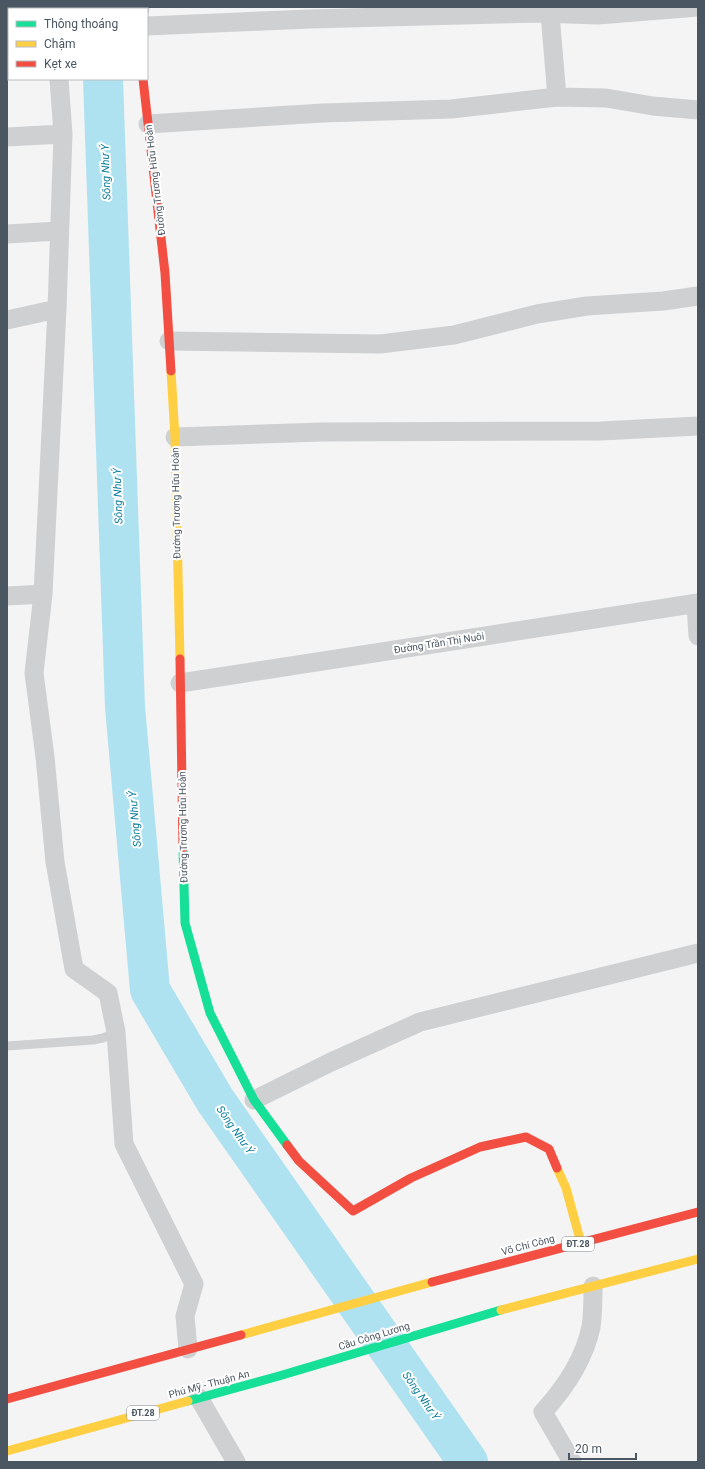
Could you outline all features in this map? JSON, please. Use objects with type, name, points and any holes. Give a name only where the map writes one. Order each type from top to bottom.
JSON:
[{"type":"street","points":[[148,26],[544,11],[598,16],[698,7]]},
{"type":"street","points":[[544,11],[557,96]]},
{"type":"street","points":[[59,80],[63,134],[57,310],[43,594],[34,673],[45,756],[55,862],[74,969],[108,994],[116,1032],[124,1144],[194,1284],[185,1316],[188,1349]]},
{"type":"street","name":"Đường Trương Hữu Hoàn","points":[[144,80],[165,273],[175,437],[184,923],[210,1013],[254,1100],[299,1161],[353,1210],[411,1178],[480,1147],[526,1137],[549,1149],[566,1188],[581,1243]]},
{"type":"street","points":[[148,124],[323,113],[451,109],[557,96],[606,98],[653,106],[698,110]]},
{"type":"street","points":[[7,137],[63,134]]},
{"type":"street","points":[[7,234],[59,231]]},
{"type":"street","points":[[169,341],[380,344],[454,335],[537,314],[586,306],[663,301],[698,296]]},
{"type":"street","points":[[7,320],[57,310]]},
{"type":"street","points":[[175,437],[322,432],[601,432],[698,426]]},
{"type":"street","points":[[7,596],[43,594]]},
{"type":"street","points":[[697,604],[698,636]]},
{"type":"street","name":"Đường Trần Thị Nuôi","points":[[180,683],[697,604]]},
{"type":"street","points":[[254,1100],[331,1062],[420,1022],[698,953]]},
{"type":"street","name":"Võ Chí Công","points":[[188,1349],[457,1275],[698,1212]]},
{"type":"street","name":"ĐT.28","points":[[594,1286],[698,1259]]},
{"type":"street","points":[[572,1462],[543,1412],[552,1403],[578,1365],[588,1339],[591,1326],[594,1286]]},
{"type":"street","name":"Cầu Công Lương","points":[[278,1376],[476,1318],[594,1286]]},
{"type":"street","name":"ĐT.28","points":[[7,1399],[188,1349]]},
{"type":"street","name":"Phú Mỹ - Thuận An","points":[[7,1451],[278,1376]]},
{"type":"street","points":[[199,1398],[236,1462]]},
{"type":"lane","points":[[7,1046],[93,1040],[103,1038],[116,1032]]},
{"type":"waterway","name":"Sông Như Ý","points":[[103,80],[125,707],[150,990],[215,1100],[468,1462]]},
{"type":"traffic: fast","points":[[183,848],[185,923],[210,1013],[254,1100],[287,1145]]},
{"type":"traffic: fast","points":[[188,1401],[279,1376],[501,1310]]},
{"type":"traffic: slow","points":[[171,371],[175,437],[180,659]]},
{"type":"traffic: slow","points":[[557,1168],[566,1188],[581,1243]]},
{"type":"traffic: slow","points":[[501,1310],[698,1259]]},
{"type":"traffic: slow","points":[[241,1335],[432,1282]]},
{"type":"traffic: slow","points":[[7,1451],[188,1401]]},
{"type":"traffic: jam","points":[[143,80],[165,273],[171,371]]},
{"type":"traffic: jam","points":[[180,659],[183,848]]},
{"type":"traffic: jam","points":[[287,1145],[299,1161],[353,1211],[411,1178],[480,1147],[526,1137],[549,1149],[557,1168]]},
{"type":"traffic: jam","points":[[432,1282],[698,1212]]},
{"type":"traffic: jam","points":[[7,1399],[241,1335]]}]
